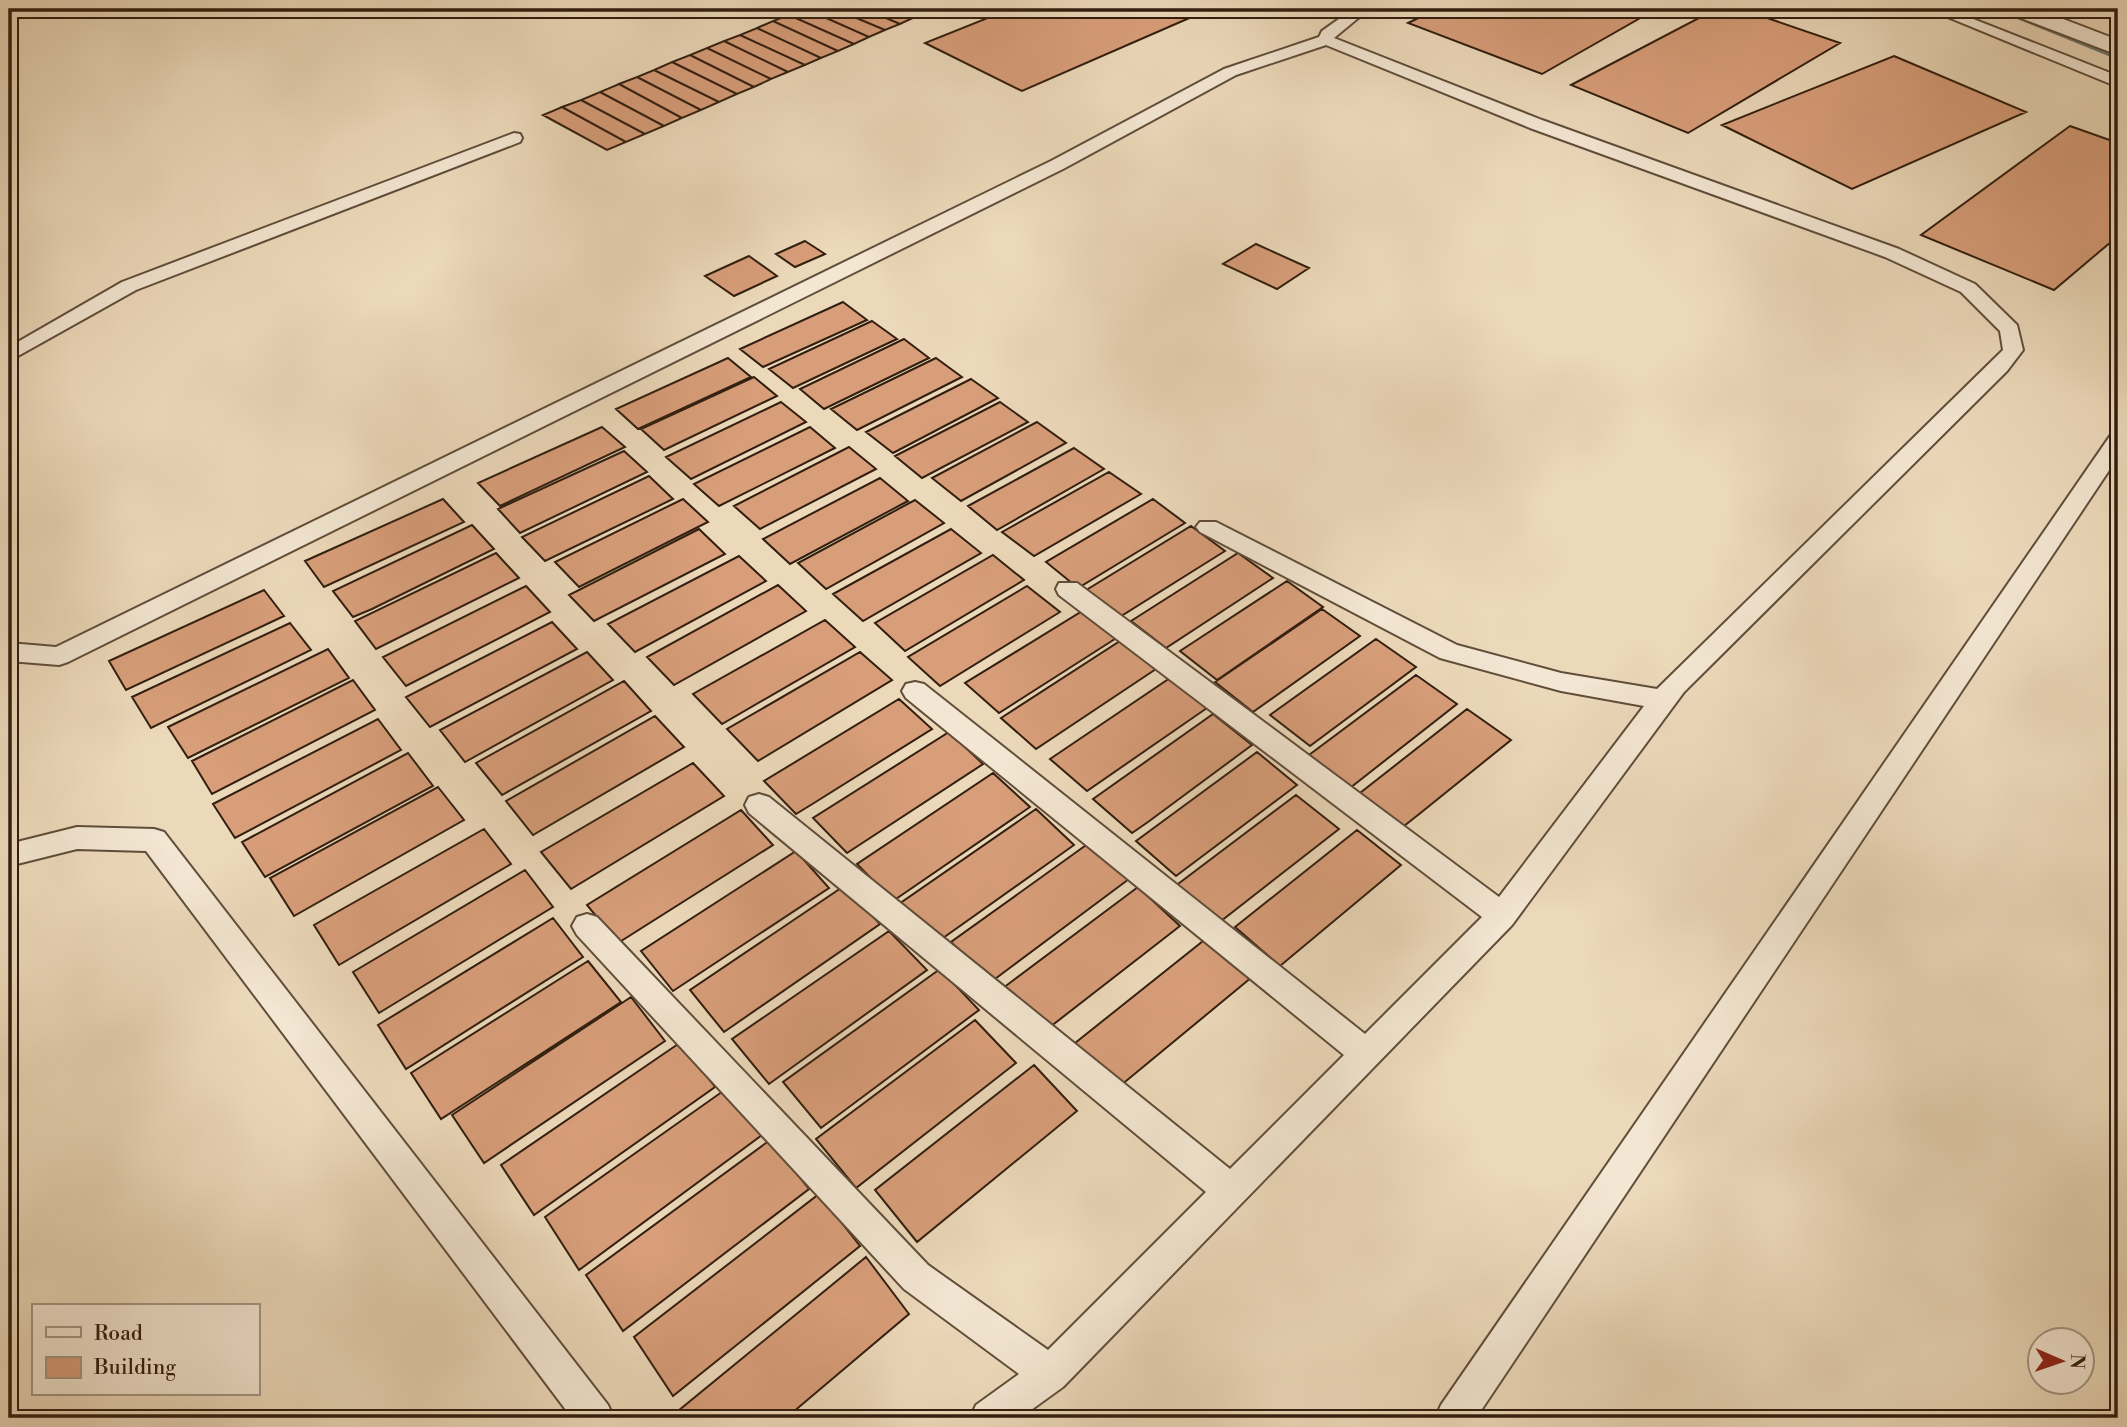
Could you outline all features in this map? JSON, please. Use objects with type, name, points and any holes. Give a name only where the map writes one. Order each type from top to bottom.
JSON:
[{"type":"street","points":[[2018,9],[2118,48]]},
{"type":"lane","points":[[1326,40],[1328,34],[1362,9]]},
{"type":"lane","points":[[1935,9],[2118,82]]},
{"type":"lane","points":[[9,652],[59,656],[1057,166],[1230,72],[1326,40],[1536,124],[1892,253],[1968,288],[2010,329],[2013,350],[2000,366],[1664,700],[1502,916],[1050,1374],[989,1418]]},
{"type":"lane","points":[[9,355],[129,286],[514,138]]},
{"type":"lane","points":[[1454,1418],[2118,440]]},
{"type":"lane","points":[[1208,527],[1449,652],[1561,682],[1664,700]]},
{"type":"lane","points":[[1068,589],[1502,916]]},
{"type":"lane","points":[[915,691],[1366,1054]]},
{"type":"lane","points":[[759,805],[1231,1191]]},
{"type":"lane","points":[[9,855],[77,838],[154,840],[595,1418]]},
{"type":"lane","points":[[587,926],[916,1277],[1050,1374]]},
{"type":"building","points":[[806,9],[835,9],[885,30],[869,37]]},
{"type":"building","points":[[806,9],[869,37],[854,44],[789,15]]},
{"type":"building","points":[[835,9],[865,9],[900,24],[885,30]]},
{"type":"building","points":[[865,9],[896,9],[915,17],[900,24]]},
{"type":"building","points":[[896,9],[926,9],[930,10],[915,17]]},
{"type":"building","points":[[1010,9],[1210,9],[1022,91],[925,43]]},
{"type":"building","points":[[1437,9],[1656,9],[1542,74],[1408,23]]},
{"type":"building","points":[[1716,9],[1741,9],[1840,43],[1688,133],[1571,85]]},
{"type":"building","points":[[789,15],[854,44],[838,51],[773,21]]},
{"type":"building","points":[[773,21],[838,51],[821,58],[757,28]]},
{"type":"building","points":[[757,28],[821,58],[805,65],[740,35]]},
{"type":"building","points":[[740,35],[805,65],[788,72],[724,41]]},
{"type":"building","points":[[724,41],[788,72],[771,79],[707,48]]},
{"type":"building","points":[[707,48],[771,79],[754,87],[690,55]]},
{"type":"building","points":[[690,55],[754,87],[737,94],[672,62]]},
{"type":"building","points":[[1894,56],[2026,112],[1852,189],[1722,125]]},
{"type":"building","points":[[672,62],[737,94],[719,102],[654,70]]},
{"type":"building","points":[[654,70],[719,102],[701,110],[637,77]]},
{"type":"building","points":[[637,77],[701,110],[682,118],[619,84]]},
{"type":"building","points":[[619,84],[682,118],[664,126],[600,92]]},
{"type":"building","points":[[600,92],[664,126],[645,134],[581,100]]},
{"type":"building","points":[[581,100],[645,134],[626,142],[562,107]]},
{"type":"building","points":[[562,107],[626,142],[607,150],[543,115]]},
{"type":"building","points":[[2070,126],[2118,143],[2118,236],[2054,290],[1921,235]]},
{"type":"building","points":[[805,241],[825,254],[795,267],[776,254]]},
{"type":"building","points":[[1256,244],[1309,268],[1277,289],[1223,264]]},
{"type":"building","points":[[749,256],[777,276],[734,296],[705,276]]},
{"type":"building","points":[[843,302],[867,320],[763,367],[740,349]]},
{"type":"building","points":[[872,321],[897,339],[793,388],[769,369]]},
{"type":"building","points":[[904,339],[929,358],[824,409],[800,389]]},
{"type":"building","points":[[728,358],[751,377],[638,429],[616,409]]},
{"type":"building","points":[[936,358],[962,377],[857,430],[831,409]]},
{"type":"building","points":[[754,377],[777,396],[664,450],[641,429]]},
{"type":"building","points":[[971,379],[998,398],[893,453],[866,432]]},
{"type":"building","points":[[781,402],[806,422],[691,479],[666,457]]},
{"type":"building","points":[[1000,402],[1028,422],[922,478],[895,456]]},
{"type":"building","points":[[1037,422],[1066,443],[961,501],[932,478]]},
{"type":"building","points":[[602,427],[625,447],[500,506],[478,483]]},
{"type":"building","points":[[810,427],[835,448],[719,506],[694,484]]},
{"type":"building","points":[[849,447],[876,469],[760,529],[734,506]]},
{"type":"building","points":[[1074,448],[1104,469],[997,530],[968,506]]},
{"type":"building","points":[[624,451],[647,472],[520,533],[498,509]]},
{"type":"building","points":[[1109,472],[1141,494],[1034,556],[1002,532]]},
{"type":"building","points":[[649,476],[673,499],[545,561],[522,537]]},
{"type":"building","points":[[880,478],[908,501],[790,564],[763,539]]},
{"type":"building","points":[[443,499],[464,522],[324,587],[305,561]]},
{"type":"building","points":[[683,499],[708,522],[579,587],[555,562]]},
{"type":"building","points":[[1153,499],[1185,523],[1078,588],[1046,562]]},
{"type":"building","points":[[915,500],[944,523],[826,589],[798,563]]},
{"type":"building","points":[[472,525],[494,549],[372,609],[353,617],[333,591]]},
{"type":"building","points":[[1191,526],[1225,551],[1118,618],[1083,592]]},
{"type":"building","points":[[699,529],[725,554],[594,621],[569,595]]},
{"type":"building","points":[[951,529],[981,553],[863,621],[833,594]]},
{"type":"building","points":[[496,553],[519,578],[376,649],[355,621]]},
{"type":"building","points":[[1238,553],[1273,578],[1166,648],[1131,621]]},
{"type":"building","points":[[993,555],[1024,580],[905,651],[875,623]]},
{"type":"building","points":[[739,556],[766,581],[635,652],[608,624]]},
{"type":"building","points":[[1287,581],[1323,607],[1217,680],[1180,651]]},
{"type":"building","points":[[778,585],[806,611],[674,685],[647,657]]},
{"type":"building","points":[[526,586],[550,612],[406,686],[383,657]]},
{"type":"building","points":[[1027,586],[1060,612],[940,686],[908,657]]},
{"type":"building","points":[[264,590],[284,616],[126,690],[109,661]]},
{"type":"building","points":[[1322,609],[1360,636],[1253,712],[1215,682]]},
{"type":"building","points":[[1084,610],[1118,637],[999,713],[965,683]]},
{"type":"building","points":[[825,620],[855,647],[722,724],[693,694]]},
{"type":"building","points":[[552,622],[577,649],[430,727],[406,697]]},
{"type":"building","points":[[290,623],[311,650],[151,728],[132,697]]},
{"type":"building","points":[[1376,639],[1416,667],[1310,746],[1270,715]]},
{"type":"building","points":[[1120,641],[1156,669],[1036,749],[1001,718]]},
{"type":"building","points":[[328,649],[349,678],[188,758],[168,727]]},
{"type":"building","points":[[587,652],[613,680],[465,762],[440,730]]},
{"type":"building","points":[[860,652],[892,680],[758,761],[727,729]]},
{"type":"building","points":[[1416,675],[1457,704],[1350,788],[1309,755]]},
{"type":"building","points":[[1170,678],[1207,708],[1087,791],[1050,759]]},
{"type":"building","points":[[353,680],[375,710],[212,794],[192,761]]},
{"type":"building","points":[[624,681],[651,711],[502,795],[476,763]]},
{"type":"building","points":[[899,699],[932,729],[796,814],[764,781]]},
{"type":"building","points":[[1467,709],[1511,740],[1404,826],[1360,793]]},
{"type":"building","points":[[1213,714],[1252,745],[1148,822],[1132,833],[1093,799]]},
{"type":"building","points":[[655,716],[684,747],[533,835],[506,801]]},
{"type":"building","points":[[378,719],[401,750],[235,838],[213,804]]},
{"type":"building","points":[[949,732],[983,764],[847,853],[813,818]]},
{"type":"building","points":[[1257,752],[1297,785],[1176,876],[1136,841]]},
{"type":"building","points":[[408,753],[433,786],[265,877],[242,842]]},
{"type":"building","points":[[693,763],[724,796],[571,889],[541,852]]},
{"type":"building","points":[[993,773],[1030,807],[893,901],[857,864]]},
{"type":"building","points":[[438,787],[464,820],[294,916],[270,878]]},
{"type":"building","points":[[1296,795],[1339,829],[1216,925],[1174,887]]},
{"type":"building","points":[[1036,809],[1074,845],[936,943],[899,904]]},
{"type":"building","points":[[741,810],[773,845],[618,943],[587,905]]},
{"type":"building","points":[[484,829],[511,864],[339,965],[314,925]]},
{"type":"building","points":[[1357,830],[1401,865],[1280,966],[1235,927]]},
{"type":"building","points":[[1089,843],[1129,879],[991,982],[951,942]]},
{"type":"building","points":[[796,851],[829,888],[673,991],[641,951]]},
{"type":"building","points":[[525,870],[553,907],[379,1013],[353,972]]},
{"type":"building","points":[[844,886],[880,924],[724,1032],[690,990]]},
{"type":"building","points":[[1138,887],[1180,926],[1041,1034],[999,991]]},
{"type":"building","points":[[553,918],[583,957],[406,1069],[378,1025]]},
{"type":"building","points":[[889,931],[927,970],[769,1084],[732,1039]]},
{"type":"building","points":[[1208,937],[1252,977],[1114,1091],[1070,1047]]},
{"type":"building","points":[[588,961],[621,1002],[441,1119],[411,1073]]},
{"type":"building","points":[[940,969],[979,1010],[821,1128],[783,1082]]},
{"type":"building","points":[[631,997],[665,1041],[484,1163],[452,1115]]},
{"type":"building","points":[[975,1020],[1016,1063],[856,1188],[816,1139]]},
{"type":"building","points":[[681,1042],[715,1087],[534,1215],[501,1165]]},
{"type":"building","points":[[1034,1065],[1077,1111],[917,1242],[875,1190]]},
{"type":"building","points":[[726,1089],[762,1135],[579,1270],[545,1217]]},
{"type":"building","points":[[770,1140],[809,1189],[623,1331],[586,1275]]},
{"type":"building","points":[[819,1194],[860,1246],[673,1396],[634,1337]]},
{"type":"building","points":[[866,1257],[909,1314],[786,1418],[683,1418],[678,1411]]},
{"type":"waterway","points":[[1998,9],[2118,57]]}]
